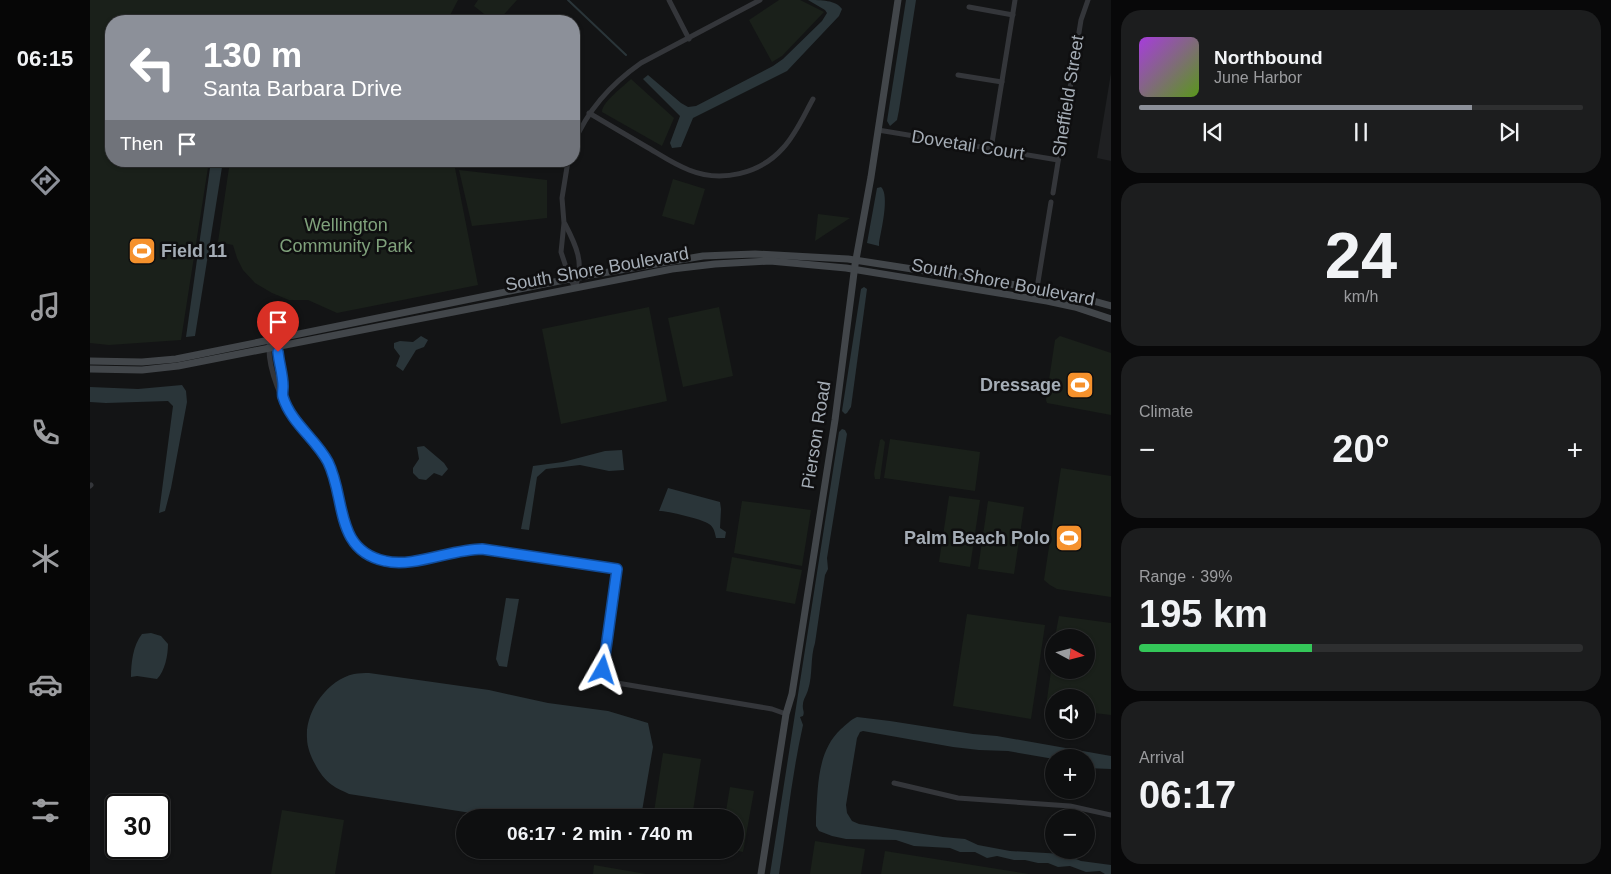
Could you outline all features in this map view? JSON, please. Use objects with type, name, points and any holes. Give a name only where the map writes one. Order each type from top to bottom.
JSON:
[{"type":"street","points":[[668,0],[689,39]]},
{"type":"street","points":[[580,131],[589,113],[608,90],[628,72],[760,0]]},
{"type":"street","name":"Pierson Road","points":[[761,874],[786,714],[792,694],[834,420],[856,260],[871,177],[898,0]]},
{"type":"street","points":[[991,149],[1012,14],[1016,0]]},
{"type":"street","name":"Sheffield Street","points":[[1053,193],[1081,20],[1088,0]]},
{"type":"street","points":[[969,7],[1012,14]]},
{"type":"street","points":[[958,75],[1002,82]]},
{"type":"street","points":[[589,113],[688,170],[706,175],[729,176],[753,169],[775,156],[790,139],[813,99]]},
{"type":"street","name":"Dovetail Court","points":[[878,130],[1058,160]]},
{"type":"street","points":[[567,167],[562,198],[564,223],[561,252],[574,287]]},
{"type":"street","points":[[1019,297],[1030,294],[1037,288],[1051,202]]},
{"type":"street","points":[[564,223],[578,248],[579,278],[574,287]]},
{"type":"street","name":"South Shore Boulevard","points":[[90,361],[142,362],[176,359],[570,279],[703,256],[756,254],[856,260],[1053,290],[1111,306]]},
{"type":"street","name":"South Shore Boulevard","points":[[90,369],[142,370],[178,366],[672,269],[770,261],[855,270],[1032,299],[1075,307],[1111,319]]},
{"type":"street","points":[[1032,299],[1039,294],[1053,290]]},
{"type":"street","points":[[270,340],[277,346],[283,386],[282,396]]},
{"type":"street","points":[[270,340],[269,348],[277,387],[290,413],[322,450],[336,482],[343,519],[349,534],[357,545],[369,555],[385,562],[397,563],[469,550],[490,550],[617,569],[603,666],[605,674],[610,680],[617,683],[772,709],[786,714]]},
{"type":"street","points":[[894,783],[958,798],[1070,806],[1111,815]]},
{"type":"shaded area","points":[[808,0],[832,2],[842,9],[839,16],[787,71],[693,118],[681,147],[672,148],[670,143],[680,116],[643,79],[648,75],[681,103],[688,107],[696,106],[783,59],[822,21],[827,13]]},
{"type":"shaded area","points":[[906,0],[916,0],[897,120],[890,126],[887,121]]},
{"type":"shaded area","points":[[1111,73],[1111,161],[1097,158]]},
{"type":"shaded area","points":[[210,167],[222,167],[195,336],[186,337]]},
{"type":"shaded area","points":[[881,187],[884,191],[885,205],[879,246],[867,243],[877,188]]},
{"type":"shaded area","points":[[864,287],[867,289],[851,407],[845,414],[842,411],[861,289]]},
{"type":"shaded area","points":[[421,336],[428,340],[424,347],[416,350],[403,371],[396,366],[400,356],[394,348],[394,343],[400,341],[413,342]]},
{"type":"shaded area","points":[[182,385],[186,391],[187,402],[171,488],[165,511],[159,513],[173,406],[168,401],[90,402],[90,387],[138,389]]},
{"type":"shaded area","points":[[842,429],[847,434],[827,558],[828,569],[825,575],[812,654],[810,684],[803,702],[804,714],[800,717],[803,725],[779,874],[770,874],[839,432]]},
{"type":"shaded area","points":[[424,446],[444,463],[448,469],[442,476],[434,473],[426,480],[419,479],[413,473],[413,468],[419,459],[417,447]]},
{"type":"shaded area","points":[[622,450],[624,470],[609,471],[580,465],[546,469],[537,477],[529,530],[521,529],[533,466],[563,462],[605,451]]},
{"type":"shaded area","points":[[668,488],[720,502],[720,528],[726,532],[725,538],[716,538],[712,527],[705,522],[670,512],[659,511]]},
{"type":"shaded area","points":[[506,598],[519,599],[507,667],[499,666],[496,659]]},
{"type":"shaded area","points":[[151,633],[161,636],[168,644],[167,658],[162,672],[157,679],[131,677],[136,643],[142,634]]},
{"type":"shaded area","points":[[360,673],[489,690],[548,703],[608,711],[648,723],[653,747],[642,809],[456,809],[456,811],[349,794],[336,788],[322,776],[311,755],[308,745],[307,728],[314,708],[327,690],[344,677]]},
{"type":"shaded area","points":[[857,717],[890,721],[997,736],[1071,749],[1045,749],[1045,757],[1008,751],[953,747],[863,731],[860,732],[857,738],[846,805],[847,813],[852,821],[859,824],[965,839],[978,845],[1010,851],[1045,853],[1045,859],[1076,859],[1111,865],[1111,874],[1105,874],[1100,871],[1086,872],[1070,866],[1058,867],[1048,863],[1014,860],[997,856],[987,858],[975,852],[960,852],[950,848],[914,846],[896,840],[846,839],[819,831],[816,826],[816,817],[818,782],[823,759],[833,738]]},
{"type":"shaded area","points":[[1095,753],[1111,756],[1111,769],[1095,768]]},
{"type":"green space","name":"Field 11","points":[[90,0],[458,0],[450,15],[105,15],[105,167],[208,167],[181,340],[109,345],[90,343]]},
{"type":"green space","points":[[478,0],[517,0],[503,15],[485,15],[474,6]]},
{"type":"green space","points":[[779,0],[800,0],[824,12],[782,56],[772,62],[749,20]]},
{"type":"green space","points":[[631,79],[674,118],[662,146],[602,112],[609,99]]},
{"type":"green space","name":"Wellington Community Park","points":[[229,167],[455,167],[478,285],[337,313],[308,300],[289,300],[255,283],[243,270],[233,245],[218,242]]},
{"type":"green space","points":[[459,170],[547,180],[547,218],[472,226]]},
{"type":"green space","points":[[673,179],[705,189],[694,225],[662,216]]},
{"type":"green space","points":[[818,214],[850,218],[815,241]]},
{"type":"green space","points":[[649,307],[667,401],[561,424],[542,329]]},
{"type":"green space","points":[[719,307],[733,376],[683,387],[668,318]]},
{"type":"green space","name":"Dressage","points":[[1060,336],[1111,353],[1111,415],[1047,403],[1055,340]]},
{"type":"green space","points":[[882,439],[885,442],[880,479],[875,479],[874,474],[880,440]]},
{"type":"green space","points":[[890,439],[980,452],[975,491],[884,478]]},
{"type":"green space","points":[[1061,468],[1111,476],[1111,597],[1057,589],[1044,580]]},
{"type":"green space","points":[[949,496],[980,500],[970,567],[939,562]]},
{"type":"green space","points":[[742,501],[811,510],[802,566],[734,553]]},
{"type":"green space","points":[[988,501],[1024,507],[1014,574],[978,569]]},
{"type":"green space","points":[[732,557],[802,570],[795,604],[726,591]]},
{"type":"green space","points":[[967,614],[1045,625],[1031,719],[953,706]]},
{"type":"green space","points":[[1059,616],[1111,623],[1111,715],[1095,713],[1095,689],[1048,689],[1050,679],[1095,679],[1095,629],[1057,629]]},
{"type":"green space","points":[[663,753],[701,759],[693,809],[654,809]]},
{"type":"green space","points":[[730,787],[754,791],[744,846],[744,809],[726,809]]},
{"type":"green space","points":[[282,810],[344,820],[335,874],[271,874]]},
{"type":"green space","points":[[815,841],[865,849],[861,874],[810,874]]},
{"type":"green space","points":[[885,851],[1029,874],[881,874]]},
{"type":"green space","points":[[594,865],[646,874],[593,874]]},
{"type":"waterway","points":[[568,0],[626,55]]},
{"type":"place","name":"Field 11","points":[[142,251]]},
{"type":"place","name":"Dressage","points":[[1080,385]]},
{"type":"place","name":"Palm Beach Polo","points":[[1069,538]]},
{"type":"route","points":[[278,352],[283,386],[282,396],[297,423],[322,450],[329,463],[336,482],[346,527],[349,534],[363,551],[385,562],[397,563],[460,551],[482,549],[617,569],[603,670]]}]
